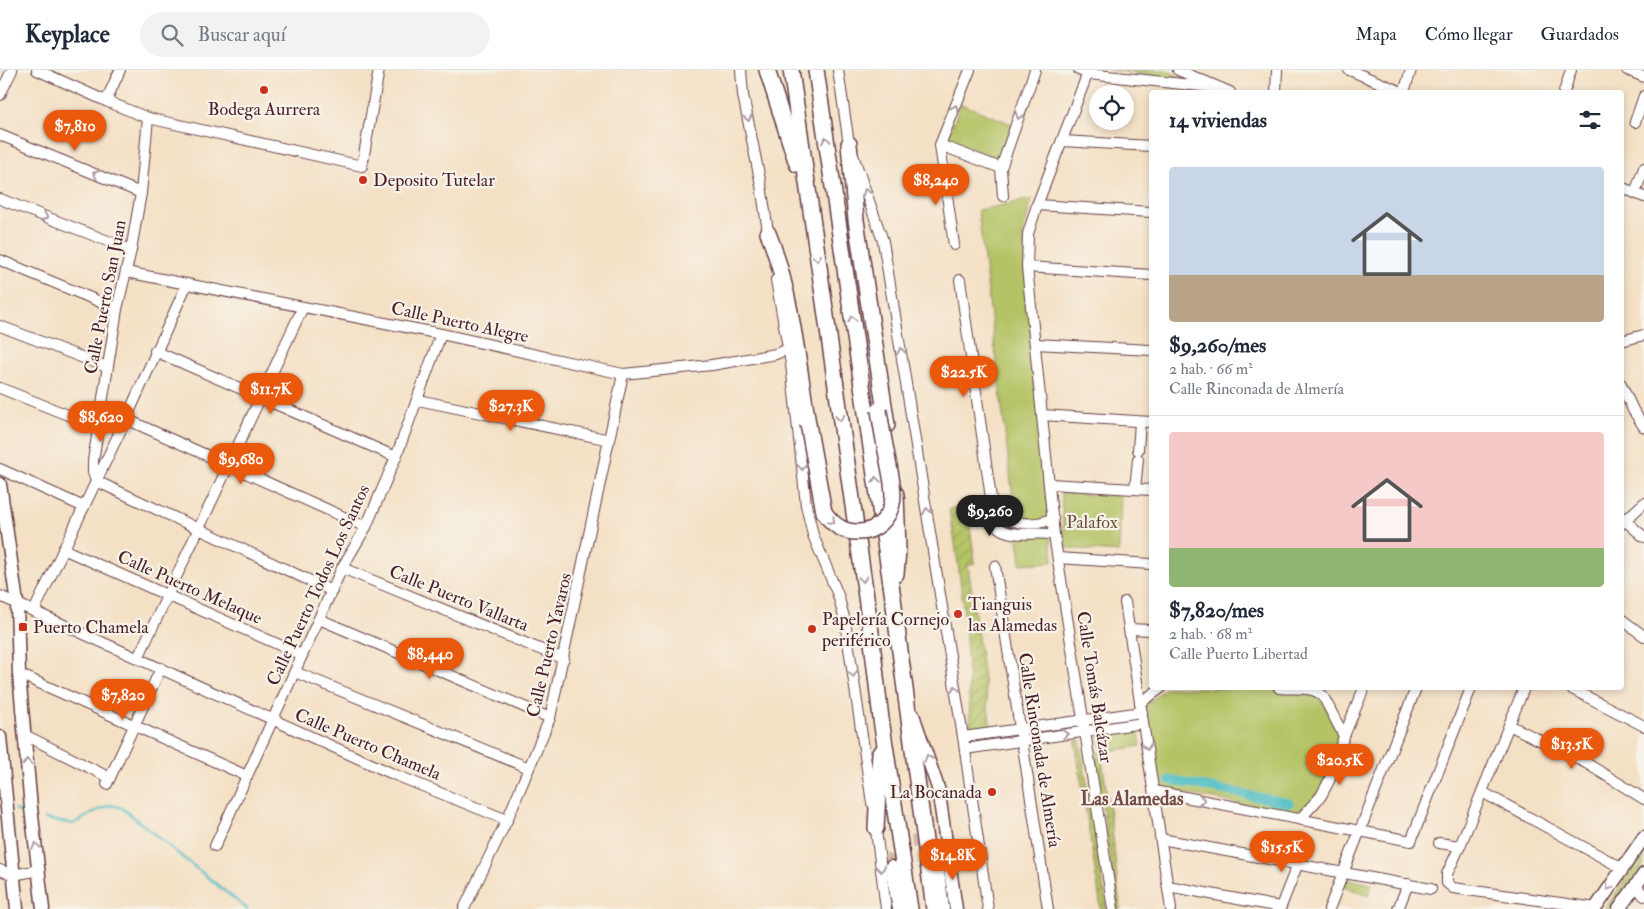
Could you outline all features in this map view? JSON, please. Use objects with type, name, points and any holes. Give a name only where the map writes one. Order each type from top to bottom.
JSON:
[{"type":"highway","points":[[767,70],[791,141],[810,209]]},
{"type":"highway","points":[[791,70],[881,719],[910,909]]},
{"type":"highway","points":[[816,70],[894,598],[934,909]]},
{"type":"highway","points":[[849,144],[856,220],[894,473],[898,550],[894,598]]},
{"type":"highway","points":[[854,263],[856,220]]},
{"type":"highway","points":[[768,233],[777,256],[789,311],[824,512],[831,522],[841,529],[853,532],[865,531],[876,527],[886,519],[893,502],[892,485],[854,263],[838,223]]},
{"type":"highway","points":[[876,828],[881,719]]},
{"type":"main road","points":[[0,484],[17,602],[19,674],[31,808],[43,909]]},
{"type":"main road","points":[[907,698],[938,788],[956,909]]},
{"type":"main road","points":[[0,737],[2,785],[17,909]]},
{"type":"main road","points":[[1595,908],[1644,837]]},
{"type":"main road","points":[[936,857],[943,909]]},
{"type":"main road","points":[[891,867],[899,909]]},
{"type":"main road","points":[[1619,909],[1640,890],[1644,874]]},
{"type":"street","points":[[0,95],[12,70]]},
{"type":"street","points":[[37,70],[148,118],[362,166],[379,70]]},
{"type":"street","points":[[106,101],[120,70]]},
{"type":"street","points":[[741,70],[743,95],[761,185],[788,349],[806,505],[813,535],[838,595],[845,621],[876,828],[886,909]]},
{"type":"street","points":[[838,70],[849,144],[884,241],[965,749],[988,909]]},
{"type":"street","points":[[954,245],[940,145],[970,70]]},
{"type":"street","points":[[1004,196],[1001,168],[1035,70]]},
{"type":"street","points":[[1178,70],[1216,89]]},
{"type":"street","points":[[1276,90],[1277,70]]},
{"type":"street","points":[[1349,70],[1398,90]]},
{"type":"street","points":[[1404,90],[1411,70]]},
{"type":"street","points":[[1565,90],[1571,70]]},
{"type":"street","points":[[1627,70],[1644,77]]},
{"type":"street","points":[[1085,71],[1216,89]]},
{"type":"street","name":"Calle Tomás Balcázar","points":[[1085,71],[1062,142],[1037,205],[1028,234],[1027,267],[1054,535],[1113,909]]},
{"type":"street","points":[[1635,122],[1644,96]]},
{"type":"street","name":"Calle Puerto San Juan","points":[[96,481],[93,472],[93,462],[98,427],[117,308],[131,250],[141,193],[148,118]]},
{"type":"street","points":[[0,135],[141,193]]},
{"type":"street","points":[[1062,142],[1149,146]]},
{"type":"street","points":[[940,145],[1001,168]]},
{"type":"street","points":[[942,164],[948,155],[956,151]]},
{"type":"street","points":[[1624,188],[1640,195],[1644,168]]},
{"type":"street","points":[[0,199],[131,250]]},
{"type":"street","points":[[1037,205],[1149,212]]},
{"type":"street","points":[[0,260],[117,308]]},
{"type":"street","points":[[1027,267],[1149,275]]},
{"type":"street","name":"Calle Puerto Alegre","points":[[126,272],[441,334],[624,374],[712,365],[776,354],[788,349]]},
{"type":"street","points":[[960,280],[994,523],[1003,531],[1018,534],[1041,532],[1054,535]]},
{"type":"street","name":"Calle Puerto San Juan","points":[[34,611],[126,419],[187,284]]},
{"type":"street","points":[[138,658],[303,307]]},
{"type":"street","points":[[0,326],[107,367]]},
{"type":"street","name":"Calle Puerto Todos Los Santos","points":[[215,846],[342,568],[366,527],[396,457],[441,334]]},
{"type":"street","points":[[1624,340],[1644,335]]},
{"type":"street","points":[[1035,344],[1149,350]]},
{"type":"street","points":[[156,351],[396,457]]},
{"type":"street","name":"Calle Puerto Yavaros","points":[[464,909],[507,820],[550,718],[624,374]]},
{"type":"street","points":[[0,388],[98,427]]},
{"type":"street","points":[[1624,390],[1644,427]]},
{"type":"street","points":[[418,400],[610,440]]},
{"type":"street","points":[[1042,415],[1149,422]]},
{"type":"street","points":[[126,419],[366,527]]},
{"type":"street","points":[[1135,489],[1140,422]]},
{"type":"street","points":[[0,470],[84,507]]},
{"type":"street","points":[[96,481],[332,591]]},
{"type":"street","points":[[1050,484],[1149,490]]},
{"type":"street","points":[[1624,519],[1644,502]]},
{"type":"street","points":[[993,512],[1004,519],[1016,522],[1040,522],[1053,518]]},
{"type":"street","points":[[1624,522],[1644,537]]},
{"type":"street","name":"Calle Puerto Melaque","points":[[63,549],[302,655]]},
{"type":"street","points":[[1058,558],[1149,564]]},
{"type":"street","name":"Calle Rinconada de Almería","points":[[995,566],[1048,909]]},
{"type":"street","name":"Calle Puerto Vallarta","points":[[342,568],[564,659]]},
{"type":"street","name":"Calle Puerto Chamela","points":[[0,596],[161,668],[272,721],[393,774],[507,820]]},
{"type":"street","points":[[1125,602],[1171,909]]},
{"type":"street","points":[[319,619],[550,718]]},
{"type":"street","points":[[1624,620],[1644,636]]},
{"type":"street","points":[[1129,629],[1149,630]]},
{"type":"street","points":[[25,735],[109,781],[161,668]]},
{"type":"street","points":[[295,672],[529,768]]},
{"type":"street","points":[[19,674],[247,776]]},
{"type":"street","points":[[963,737],[1084,720],[1141,707],[1159,690]]},
{"type":"street","points":[[1311,690],[1319,692],[1323,696],[1344,736]]},
{"type":"street","points":[[1300,818],[1321,796],[1329,781],[1344,736],[1363,690]]},
{"type":"street","points":[[1329,909],[1415,690]]},
{"type":"street","points":[[1154,791],[1411,841],[1470,690]]},
{"type":"street","points":[[1523,690],[1447,874],[1447,883],[1453,888],[1595,908]]},
{"type":"street","points":[[1574,690],[1644,726]]},
{"type":"street","points":[[965,749],[1144,723]]},
{"type":"street","points":[[1509,725],[1586,763],[1644,799]]},
{"type":"street","points":[[1482,792],[1622,868]]},
{"type":"street","points":[[1161,840],[1431,889]]},
{"type":"street","points":[[1439,843],[1460,846]]},
{"type":"street","points":[[1168,886],[1280,908],[1298,864]]},
{"type":"street","points":[[0,870],[13,875],[39,870]]},
{"type":"street","points":[[1398,909],[1408,884]]},
{"type":"green space","points":[[1108,70],[1165,70],[1188,80]]},
{"type":"green space","points":[[961,104],[1012,124],[999,159],[947,139]]},
{"type":"green space","points":[[1032,199],[1023,234],[1053,562],[1021,564],[978,210]]},
{"type":"green space","name":"Palafox","points":[[1061,493],[1121,496],[1119,552],[1065,548]]},
{"type":"green space","points":[[967,505],[975,563],[968,565],[991,729],[970,732],[964,620],[958,564],[949,509]]},
{"type":"green space","points":[[1164,690],[1279,690],[1315,692],[1344,736],[1334,767],[1312,801],[1294,814],[1157,788],[1146,705]]},
{"type":"green space","points":[[1138,729],[1141,746],[1103,752],[1100,736]]},
{"type":"green space","points":[[1080,740],[1107,909],[1101,909],[1075,741]]},
{"type":"green space","points":[[1101,752],[1113,837],[1120,909],[1117,909],[1095,753]]},
{"type":"green space","points":[[1644,852],[1644,865],[1614,909],[1605,909]]},
{"type":"green space","points":[[1347,879],[1372,884],[1368,896],[1344,886]]},
{"type":"waterway","points":[[1169,780],[1289,803]]},
{"type":"waterway","points":[[45,819],[73,824],[111,805],[122,808],[247,909]]},
{"type":"waterway","points":[[15,810],[27,814]]},
{"type":"tunnel","points":[[891,867],[895,852],[905,843],[918,842],[932,850]]},
{"type":"place","name":"Bodega Aurrera","points":[[264,90]]},
{"type":"place","name":"Deposito Tutelar","points":[[363,180]]},
{"type":"place","name":"Tianguis las Alamedas","points":[[958,614]]},
{"type":"place","name":"Puerto Chamela","points":[[23,627]]},
{"type":"place","name":"Papelería Cornejo periférico","points":[[812,629]]},
{"type":"place","name":"La Bocanada","points":[[992,792]]},
{"type":"district","name":"Las Alamedas","points":[[1132,798]]}]
